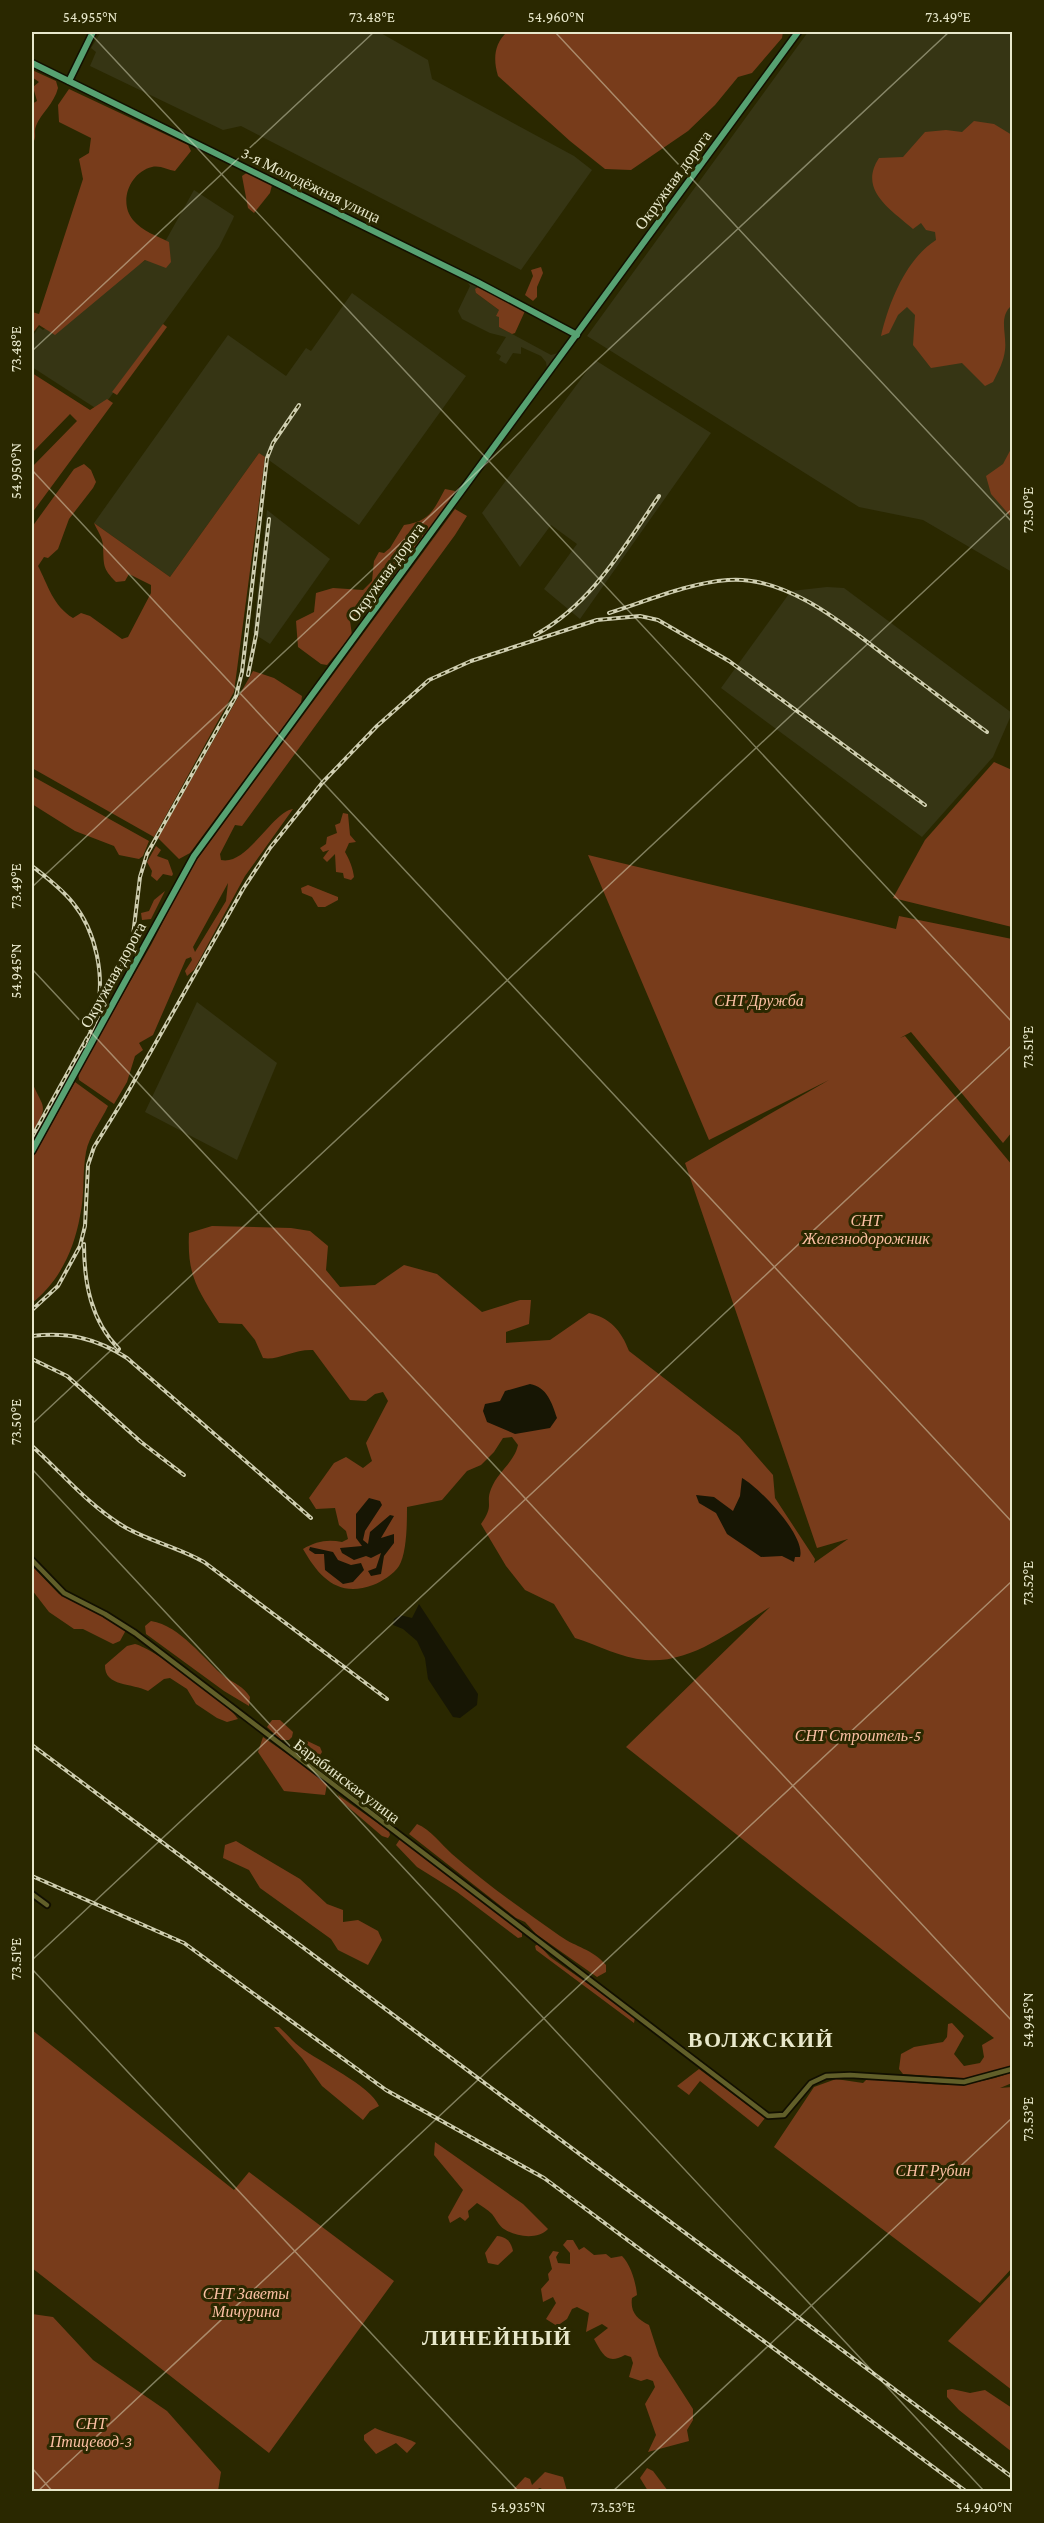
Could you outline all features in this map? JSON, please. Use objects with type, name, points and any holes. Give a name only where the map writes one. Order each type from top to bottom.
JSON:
[{"type":"main road","points":[[69,81],[93,32]]},
{"type":"main road","name":"Окружная дорога","points":[[32,1151],[194,856],[798,32]]},
{"type":"main road","name":"3-я Молодёжная улица","points":[[32,63],[496,291],[577,335]]},
{"type":"street","name":"Барабинская улица","points":[[32,1560],[56,1587],[135,1634],[768,2116],[780,2117],[788,2113],[811,2083],[826,2076],[850,2075],[964,2082],[1012,2069]]},
{"type":"street","points":[[32,1894],[47,1905]]},
{"type":"shaded area","points":[[101,32],[379,32],[428,60],[432,79],[574,156],[592,170],[521,270],[241,126],[223,130],[90,66],[96,52],[91,48]]},
{"type":"shaded area","points":[[808,32],[1012,32],[1012,572],[923,520],[859,507],[587,336]]},
{"type":"shaded area","points":[[194,190],[234,216],[233,219],[219,247],[100,411],[32,367],[32,337],[39,327],[43,330],[67,315],[147,259],[145,257],[166,240]]},
{"type":"shaded area","points":[[468,283],[478,287],[476,293],[499,310],[499,327],[551,355],[558,353],[547,369],[546,362],[541,356],[521,347],[521,354],[513,353],[506,364],[499,360],[501,356],[496,353],[506,337],[490,333],[462,319],[458,311],[470,286]]},
{"type":"shaded area","points":[[352,293],[466,376],[359,525],[259,453],[170,577],[94,523],[228,335],[286,376],[306,348],[311,351]]},
{"type":"shaded area","points":[[595,360],[711,433],[580,619],[544,589],[577,544],[551,525],[520,567],[482,513]]},
{"type":"shaded area","points":[[267,510],[330,559],[270,644],[253,633]]},
{"type":"shaded area","points":[[827,587],[844,588],[1012,713],[993,757],[922,837],[721,688],[791,591]]},
{"type":"shaded area","points":[[197,1002],[277,1063],[237,1160],[145,1112]]},
{"type":"shaded area","points":[[530,1384],[541,1388],[551,1401],[557,1418],[550,1428],[515,1434],[487,1422],[483,1411],[485,1404],[500,1401],[505,1391]]},
{"type":"shaded area","points":[[742,1478],[770,1502],[789,1525],[800,1548],[800,1557],[795,1557],[794,1562],[782,1556],[761,1557],[727,1534],[716,1513],[699,1503],[696,1495],[714,1497],[733,1511],[740,1496]]},
{"type":"shaded area","points":[[369,1498],[380,1501],[382,1505],[365,1531],[363,1540],[368,1544],[370,1532],[390,1515],[394,1516],[381,1538],[394,1534],[394,1543],[384,1556],[381,1574],[371,1576],[368,1571],[376,1568],[381,1553],[371,1558],[366,1556],[354,1560],[342,1553],[340,1548],[362,1546],[356,1538],[356,1514]]},
{"type":"shaded area","points":[[310,1547],[333,1552],[338,1560],[351,1565],[361,1563],[364,1570],[353,1582],[343,1584],[325,1570],[324,1554],[315,1554],[309,1550]]},
{"type":"shaded area","points":[[419,1604],[478,1694],[477,1705],[460,1718],[453,1717],[428,1679],[425,1658],[417,1641],[403,1629],[393,1625],[394,1619],[400,1615],[412,1618]]},
{"type":"green space","points":[[507,32],[783,32],[782,38],[752,73],[738,77],[715,105],[688,131],[631,170],[605,169],[570,141],[498,76],[495,64],[497,47]]},
{"type":"green space","points":[[32,70],[56,81],[58,88],[54,99],[36,126],[35,139],[32,144],[32,104],[37,101],[33,87],[39,82],[32,77]]},
{"type":"green space","points":[[69,89],[188,145],[191,151],[175,171],[158,167],[144,170],[132,181],[127,197],[129,213],[133,220],[145,230],[169,242],[171,262],[166,268],[145,260],[55,335],[39,325],[32,334],[32,312],[39,314],[83,179],[79,159],[89,153],[91,138],[59,122],[58,105]]},
{"type":"green space","points":[[974,121],[994,124],[1012,135],[1012,305],[1004,320],[1005,344],[1002,362],[993,382],[985,386],[962,363],[931,368],[913,345],[915,315],[907,307],[898,315],[889,333],[881,336],[900,282],[916,258],[936,240],[935,232],[926,230],[921,223],[913,229],[887,206],[879,198],[872,180],[873,169],[879,158],[903,157],[925,132],[946,130],[962,132]]},
{"type":"green space","points":[[248,172],[272,185],[270,193],[254,213],[248,208],[242,176]]},
{"type":"green space","points":[[541,267],[543,273],[537,287],[537,297],[533,301],[525,295],[533,276],[531,270]]},
{"type":"green space","points":[[478,287],[525,311],[515,333],[512,334],[499,327],[499,317],[496,316],[499,310],[476,293],[475,289]]},
{"type":"green space","points":[[163,324],[167,327],[117,395],[112,392]]},
{"type":"green space","points":[[32,373],[90,410],[107,399],[113,403],[32,513],[32,467],[77,421],[70,414],[32,453]]},
{"type":"green space","points":[[1012,447],[1012,518],[991,494],[986,476],[1003,464]]},
{"type":"green space","points":[[259,453],[265,457],[234,692],[154,837],[32,768],[32,527],[74,469],[84,464],[91,470],[96,482],[93,488],[69,519],[58,549],[48,558],[44,557],[38,566],[52,595],[66,613],[73,618],[81,613],[90,616],[122,639],[128,637],[151,593],[151,585],[129,574],[125,581],[116,582],[111,577],[105,566],[102,540],[94,523],[170,577]]},
{"type":"green space","points":[[445,489],[455,491],[453,497],[368,612],[357,614],[350,621],[352,635],[327,665],[321,664],[298,647],[296,621],[314,612],[316,593],[333,588],[363,590],[372,581],[374,561],[379,552],[384,553],[390,548],[404,525],[420,521],[430,514]]},
{"type":"green space","points":[[455,509],[467,516],[242,826],[235,825],[220,854],[221,860],[231,860],[240,855],[285,812],[293,809],[245,876],[194,970],[187,976],[185,971],[192,960],[191,957],[186,959],[153,1035],[139,1043],[143,1050],[135,1056],[127,1082],[114,1104],[79,1080],[78,1073],[151,945],[190,869]],"holes":[[[228,883],[226,901],[195,952],[193,947]]]},
{"type":"green space","points":[[253,671],[274,678],[302,696],[301,703],[190,853],[179,859],[158,838]]},
{"type":"green space","points":[[994,762],[1012,770],[1012,927],[893,898],[925,840]]},
{"type":"green space","points":[[32,776],[149,841],[143,856],[139,859],[119,855],[114,846],[75,831],[32,804]]},
{"type":"green space","points":[[343,813],[348,814],[350,835],[356,842],[349,843],[345,852],[354,877],[351,880],[344,878],[343,873],[336,872],[335,854],[327,862],[323,858],[329,850],[323,852],[320,848],[326,844],[327,837],[337,833],[335,825],[340,823]]},
{"type":"green space","points":[[156,846],[161,850],[157,856],[168,860],[173,874],[172,876],[163,874],[157,881],[151,876],[152,871],[147,862]]},
{"type":"green space","points":[[588,855],[896,929],[899,916],[1012,939],[1012,1132],[1003,1143],[911,1032],[900,1038],[905,1036],[1012,1165],[1012,2066],[973,2079],[903,2074],[899,2069],[901,2054],[914,2047],[943,2042],[947,2037],[948,2024],[952,2023],[964,2036],[954,2054],[964,2066],[980,2063],[984,2057],[982,2045],[994,2038],[626,1747],[770,1607],[695,1651],[662,1660],[627,1657],[575,1638],[554,1604],[525,1590],[506,1566],[481,1524],[488,1512],[489,1494],[494,1483],[516,1451],[518,1445],[512,1437],[503,1438],[494,1452],[481,1465],[467,1471],[442,1500],[407,1507],[404,1553],[399,1566],[391,1575],[376,1584],[361,1588],[340,1587],[331,1582],[316,1568],[303,1549],[322,1541],[342,1542],[348,1539],[346,1531],[339,1525],[335,1508],[316,1509],[309,1498],[334,1463],[346,1457],[363,1468],[372,1461],[366,1443],[388,1401],[383,1392],[375,1394],[366,1401],[350,1400],[313,1350],[263,1358],[255,1340],[242,1324],[219,1323],[195,1281],[190,1260],[189,1233],[212,1226],[291,1228],[310,1231],[328,1246],[326,1270],[340,1287],[375,1285],[404,1265],[437,1274],[482,1312],[520,1300],[531,1300],[529,1324],[506,1332],[506,1343],[550,1340],[589,1313],[596,1315],[614,1326],[629,1351],[739,1436],[773,1475],[775,1498],[815,1559],[814,1563],[848,1539],[817,1548],[685,1163],[829,1080],[709,1140]]},
{"type":"green space","points":[[308,885],[338,897],[338,900],[325,907],[318,907],[312,897],[302,893],[301,888]]},
{"type":"green space","points":[[165,891],[151,919],[142,920],[141,913],[149,911],[154,900]]},
{"type":"green space","points":[[32,1082],[42,1102],[43,1111],[32,1133]]},
{"type":"green space","points":[[75,1082],[108,1106],[88,1146],[82,1208],[74,1241],[57,1275],[42,1295],[32,1303],[32,1159]]},
{"type":"green space","points":[[32,1566],[59,1594],[93,1610],[126,1630],[120,1641],[113,1644],[83,1629],[74,1629],[49,1612],[32,1590]]},
{"type":"green space","points":[[151,1621],[162,1624],[182,1636],[225,1677],[242,1688],[250,1697],[249,1706],[224,1691],[146,1634],[145,1626]]},
{"type":"green space","points":[[135,1644],[157,1655],[190,1677],[221,1701],[238,1719],[227,1722],[217,1718],[196,1704],[187,1689],[170,1678],[164,1679],[148,1691],[114,1681],[106,1672],[105,1665],[127,1646]]},
{"type":"green space","points":[[272,1720],[280,1720],[293,1732],[289,1740],[281,1740],[267,1727]]},
{"type":"green space","points":[[263,1737],[324,1780],[327,1784],[325,1795],[284,1791],[258,1752]]},
{"type":"green space","points":[[299,1737],[320,1747],[322,1752],[315,1763],[308,1762],[300,1754],[296,1744]]},
{"type":"green space","points":[[338,1795],[389,1831],[388,1838],[382,1836],[340,1800]]},
{"type":"green space","points":[[417,1824],[431,1833],[452,1854],[505,1896],[566,1940],[595,1955],[606,1965],[606,1972],[597,1977],[536,1934],[525,1922],[516,1918],[409,1834]]},
{"type":"green space","points":[[400,1839],[522,1932],[522,1937],[518,1938],[457,1892],[417,1867],[396,1845]]},
{"type":"green space","points":[[236,1841],[300,1879],[327,1904],[343,1910],[343,1922],[358,1920],[378,1931],[382,1940],[368,1965],[338,1950],[331,1939],[260,1888],[249,1870],[223,1858],[225,1845]]},
{"type":"green space","points":[[538,1944],[550,1957],[635,2017],[634,2023],[536,1950],[535,1946]]},
{"type":"green space","points":[[274,2027],[279,2027],[308,2053],[366,2090],[379,2106],[370,2111],[363,2120],[322,2086],[302,2058]]},
{"type":"green space","name":"СНТ Заветы Мичурина","points":[[32,2030],[234,2190],[249,2172],[394,2281],[269,2453],[32,2268]]},
{"type":"green space","points":[[699,2069],[765,2118],[758,2127],[700,2081],[689,2095],[677,2086]]},
{"type":"green space","name":"СНТ Рубин","points":[[1012,2072],[1012,2083],[1000,2088],[1012,2087],[1012,2268],[980,2303],[774,2147],[814,2087],[836,2079],[863,2083],[868,2078],[923,2084],[958,2084],[994,2078]]},
{"type":"green space","points":[[435,2142],[523,2204],[548,2229],[533,2236],[509,2232],[502,2228],[492,2214],[477,2203],[468,2211],[469,2217],[465,2221],[460,2217],[450,2223],[448,2217],[463,2190],[434,2155]]},
{"type":"green space","points":[[497,2236],[508,2240],[513,2251],[498,2265],[488,2263],[485,2253]]},
{"type":"green space","points":[[567,2240],[573,2240],[579,2250],[584,2247],[594,2255],[606,2254],[611,2258],[622,2256],[628,2264],[637,2295],[632,2298],[633,2311],[638,2318],[649,2325],[659,2356],[693,2409],[693,2420],[687,2430],[689,2441],[648,2452],[656,2435],[645,2404],[655,2387],[653,2381],[647,2379],[641,2381],[629,2377],[633,2363],[631,2357],[625,2355],[610,2359],[603,2354],[594,2339],[608,2328],[602,2324],[586,2332],[589,2313],[577,2307],[572,2309],[567,2319],[557,2326],[546,2319],[556,2303],[553,2297],[543,2302],[541,2289],[549,2280],[548,2274],[552,2269],[549,2257],[553,2251],[559,2252],[556,2257],[558,2263],[570,2264],[570,2253],[563,2245]]},
{"type":"green space","points":[[1012,2273],[1012,2390],[948,2341]]},
{"type":"green space","name":"СНТ Птицевод-3","points":[[32,2314],[53,2317],[93,2360],[167,2411],[221,2472],[218,2491],[32,2491]]},
{"type":"green space","points":[[947,2390],[970,2393],[985,2390],[1012,2408],[1012,2452],[959,2410],[947,2397]]},
{"type":"green space","points":[[375,2428],[416,2443],[407,2453],[396,2443],[376,2454],[364,2440],[364,2435]]},
{"type":"green space","points":[[647,2468],[653,2471],[668,2491],[648,2491],[640,2478]]},
{"type":"green space","points":[[545,2472],[563,2477],[567,2491],[546,2491],[540,2488],[533,2491],[512,2491],[525,2477],[530,2479],[532,2485]]},
{"type":"railway","points":[[84,1046],[132,944],[140,877],[147,854],[236,696],[242,672],[267,458],[273,443],[299,405]]},
{"type":"railway","points":[[535,635],[555,623],[590,591],[659,496]]},
{"type":"railway","points":[[248,675],[256,635],[269,519]]},
{"type":"railway","points":[[609,613],[683,589],[713,582],[751,581],[774,586],[796,595],[839,621],[987,732]]},
{"type":"railway","points":[[32,1310],[58,1286],[80,1246],[85,1226],[88,1165],[94,1147],[125,1097],[243,889],[270,848],[322,783],[377,726],[429,680],[471,661],[597,620],[640,616],[658,620],[729,661],[925,805]]},
{"type":"railway","points":[[32,866],[69,898],[88,927],[99,970],[100,985],[96,1013]]},
{"type":"railway","points":[[32,1137],[87,1038]]},
{"type":"railway","points":[[84,1244],[91,1301],[102,1326],[119,1349]]},
{"type":"railway","points":[[32,1336],[58,1335],[81,1338],[93,1341],[127,1358],[311,1518]]},
{"type":"railway","points":[[32,1359],[67,1376],[141,1442],[184,1475]]},
{"type":"railway","points":[[32,1446],[86,1498],[110,1517],[133,1531],[204,1562],[387,1699]]},
{"type":"railway","points":[[32,1745],[1012,2477]]},
{"type":"railway","points":[[32,1876],[184,1943],[386,2090],[544,2178],[967,2492]]},
{"type":"district","name":"ВОЛЖСКИЙ","points":[[761,2039]]},
{"type":"district","name":"ЛИНЕЙНЫЙ","points":[[497,2337]]},
{"type":"park label","name":"СНТ Дружба","points":[[759,1000]]},
{"type":"park label","name":"СНТ Железнодорожник","points":[[866,1229]]},
{"type":"park label","name":"СНТ Строитель-5","points":[[858,1735]]}]
